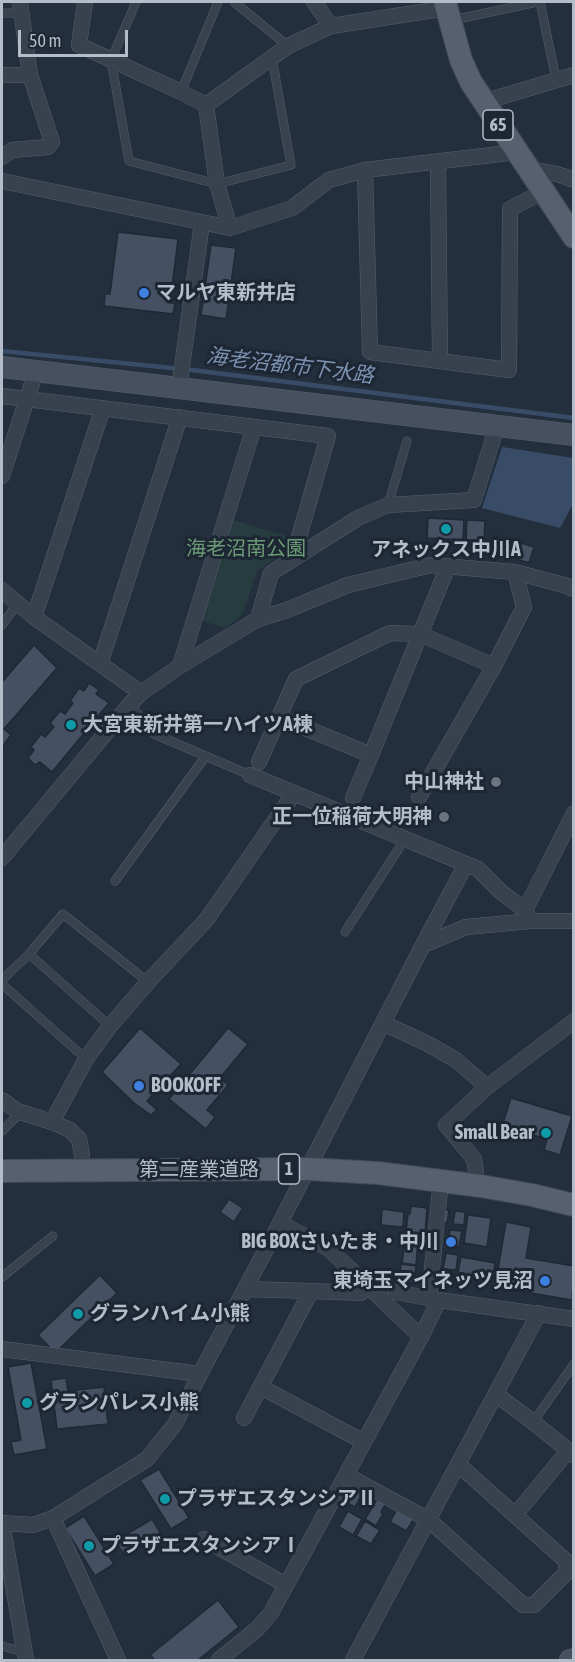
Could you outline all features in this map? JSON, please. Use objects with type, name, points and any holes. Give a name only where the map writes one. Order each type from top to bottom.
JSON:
[{"type":"main road","name":"65","points":[[448,10],[461,60],[471,82],[573,237]]},
{"type":"main road","name":"第二産業道路","points":[[2,1156],[82,1155],[311,1162],[441,1180],[532,1195],[573,1205]]},
{"type":"main road","name":"第二産業道路","points":[[2,1171],[381,1159],[476,1171],[573,1190]]},
{"type":"street","points":[[85,2],[79,45],[206,105]]},
{"type":"street","points":[[314,2],[331,26]]},
{"type":"street","points":[[2,157],[12,150],[48,147],[52,142],[30,75],[20,7]]},
{"type":"street","points":[[206,105],[288,46],[331,26],[448,10]]},
{"type":"street","points":[[2,75],[30,75]]},
{"type":"street","points":[[483,102],[573,75]]},
{"type":"street","points":[[206,105],[217,184],[230,228]]},
{"type":"street","points":[[2,181],[230,228],[292,208],[329,180],[365,170],[438,162],[524,161],[573,180]]},
{"type":"street","points":[[438,162],[440,361]]},
{"type":"street","points":[[365,170],[370,352],[509,370],[510,209],[544,191]]},
{"type":"street","points":[[179,383],[202,223]]},
{"type":"street","points":[[2,367],[179,383],[573,435]]},
{"type":"street","points":[[2,476],[36,371]]},
{"type":"street","points":[[2,396],[328,436],[293,558]]},
{"type":"street","points":[[34,617],[103,408]]},
{"type":"street","points":[[100,663],[180,417]]},
{"type":"street","points":[[180,666],[254,426]]},
{"type":"street","points":[[258,619],[271,573],[358,518],[388,505],[474,500],[497,426]]},
{"type":"street","points":[[2,858],[135,699],[180,666],[258,619],[287,610],[348,585],[431,565],[514,572],[573,589]]},
{"type":"street","points":[[353,798],[448,566]]},
{"type":"street","points":[[419,797],[494,666],[524,607],[514,572]]},
{"type":"street","points":[[2,590],[34,617],[100,663],[135,699]]},
{"type":"street","points":[[259,762],[296,679],[390,633],[420,634],[494,666]]},
{"type":"street","points":[[279,717],[370,754]]},
{"type":"street","points":[[250,775],[478,869],[528,915]]},
{"type":"street","points":[[52,1122],[86,1059],[110,1026],[207,919],[294,793]]},
{"type":"street","points":[[528,915],[569,831],[573,813]]},
{"type":"street","points":[[25,1656],[2,1523],[33,1526],[53,1518],[147,1459],[175,1424],[466,864]]},
{"type":"street","points":[[423,945],[466,927],[528,915],[573,921]]},
{"type":"street","points":[[476,1171],[474,1159],[446,1125],[487,1087],[573,1021]]},
{"type":"street","points":[[383,1023],[456,1060],[487,1087]]},
{"type":"street","points":[[2,1100],[21,1112],[70,1130],[79,1139],[82,1155]]},
{"type":"street","points":[[219,1660],[257,1629],[271,1613],[421,1337],[434,1299],[441,1180]]},
{"type":"street","points":[[280,1223],[329,1249],[421,1337]]},
{"type":"street","points":[[246,1289],[361,1293]]},
{"type":"street","points":[[244,1418],[311,1291]]},
{"type":"street","points":[[395,1292],[573,1319]]},
{"type":"street","points":[[353,1660],[539,1313]]},
{"type":"street","points":[[2,1349],[200,1374]]},
{"type":"street","points":[[261,1387],[364,1443]]},
{"type":"street","points":[[497,1395],[571,1453],[515,1515]]},
{"type":"street","points":[[346,1475],[429,1520],[523,1605],[534,1605],[566,1573],[566,1561],[459,1465]]},
{"type":"street","points":[[53,1518],[118,1660]]},
{"type":"street","points":[[204,1539],[286,1585]]},
{"type":"lane","points":[[136,2],[111,60],[129,161],[217,184],[291,165],[272,58]]},
{"type":"lane","points":[[182,92],[218,2]]},
{"type":"lane","points":[[234,2],[288,46]]},
{"type":"lane","points":[[448,10],[539,2],[556,80]]},
{"type":"lane","points":[[2,13],[20,7]]},
{"type":"lane","points":[[388,505],[407,441]]},
{"type":"lane","points":[[2,625],[18,603]]},
{"type":"lane","points":[[135,699],[154,734],[250,775]]},
{"type":"lane","points":[[115,881],[205,757]]},
{"type":"lane","points":[[345,932],[405,839]]},
{"type":"lane","points":[[86,1059],[2,982],[63,914],[148,982]]},
{"type":"lane","points":[[29,954],[110,1026]]},
{"type":"lane","points":[[2,1131],[21,1112]]},
{"type":"lane","points":[[2,1277],[53,1236]]},
{"type":"lane","points":[[533,1422],[573,1364]]},
{"type":"lane","points":[[2,1646],[25,1656]]},
{"type":"green space","name":"海老沼南公園","points":[[230,519],[290,537],[282,554],[257,571],[244,611],[237,620],[225,628],[197,619]]},
{"type":"water","points":[[502,447],[573,458],[573,504],[560,528],[482,508]]},
{"type":"building","points":[[118,232],[178,239],[170,303],[175,303],[173,314],[104,306],[105,294],[110,294]]},
{"type":"building","points":[[211,245],[236,248],[226,319],[201,315]]},
{"type":"building","name":"アネックス中川A","points":[[428,518],[464,520],[463,540],[427,538]]},
{"type":"building","points":[[467,520],[485,521],[484,540],[466,540]]},
{"type":"building","points":[[494,536],[510,541],[505,556],[490,551]]},
{"type":"building","points":[[521,543],[534,547],[529,563],[516,559]]},
{"type":"building","points":[[34,645],[57,668],[4,729],[11,735],[2,747],[2,682]]},
{"type":"building","name":"大宮東新井第一ハイツA棟","points":[[89,683],[99,690],[96,694],[109,703],[52,772],[40,762],[35,765],[28,758],[34,750],[31,747],[41,734],[45,737],[54,727],[50,723],[60,711],[65,714],[73,703],[70,701],[79,688],[84,691]]},
{"type":"building","name":"BOOKOFF","points":[[140,1028],[181,1064],[147,1101],[157,1110],[151,1115],[134,1103],[102,1072]]},
{"type":"building","points":[[228,1028],[248,1044],[220,1078],[228,1085],[207,1110],[215,1117],[206,1129],[169,1099]]},
{"type":"building","name":"Small Bear","points":[[511,1098],[572,1116],[560,1155],[544,1150],[547,1139],[502,1126]]},
{"type":"building","points":[[229,1199],[243,1208],[234,1222],[220,1212]]},
{"type":"building","points":[[411,1206],[427,1208],[425,1234],[406,1232]]},
{"type":"building","points":[[382,1209],[404,1212],[403,1227],[381,1225]]},
{"type":"building","points":[[445,1210],[449,1210],[447,1223],[443,1222]]},
{"type":"building","points":[[455,1211],[465,1212],[464,1225],[453,1224]]},
{"type":"building","points":[[468,1215],[491,1218],[487,1247],[464,1243]]},
{"type":"building","points":[[506,1222],[531,1227],[526,1258],[574,1266],[572,1300],[495,1287]]},
{"type":"building","points":[[450,1230],[462,1231],[459,1247],[448,1245]]},
{"type":"building","points":[[405,1241],[418,1242],[416,1265],[402,1263]]},
{"type":"building","points":[[446,1253],[458,1255],[456,1270],[443,1269]]},
{"type":"building","points":[[461,1257],[495,1263],[492,1282],[461,1277],[462,1273],[458,1272]]},
{"type":"building","points":[[401,1264],[416,1266],[414,1283],[399,1282]]},
{"type":"building","name":"グランハイム小熊","points":[[100,1275],[117,1293],[55,1353],[38,1335]]},
{"type":"building","name":"グランパレス小熊","points":[[31,1363],[47,1449],[14,1455],[11,1442],[21,1440],[8,1367]]},
{"type":"building","points":[[66,1378],[68,1391],[104,1387],[108,1424],[57,1429],[51,1380]]},
{"type":"building","name":"プラザエスタンシアⅡ","points":[[159,1469],[189,1518],[171,1529],[140,1480]]},
{"type":"building","points":[[353,1483],[365,1489],[355,1507],[340,1499],[346,1487],[350,1489]]},
{"type":"building","points":[[378,1498],[386,1503],[376,1526],[365,1519]]},
{"type":"building","points":[[399,1506],[414,1519],[406,1531],[390,1522]]},
{"type":"building","points":[[348,1511],[362,1519],[353,1535],[339,1527]]},
{"type":"building","name":"プラザエスタンシアⅠ","points":[[84,1516],[114,1564],[95,1576],[65,1528]]},
{"type":"building","points":[[152,1519],[161,1534],[125,1556],[115,1541]]},
{"type":"building","points":[[365,1521],[380,1530],[371,1544],[356,1536]]},
{"type":"building","points":[[218,1600],[239,1627],[198,1660],[155,1660],[150,1655]]},
{"type":"waterway","name":"海老沼都市下水路","points":[[2,351],[192,370],[574,418]]},
{"type":"place","name":"マルヤ東新井店","points":[[144,293]]},
{"type":"place","name":"アネックス中川A","points":[[446,529]]},
{"type":"place","name":"大宮東新井第一ハイツA棟","points":[[71,725]]},
{"type":"place","name":"中山神社","points":[[496,782]]},
{"type":"place","name":"正一位稲荷大明神","points":[[444,817]]},
{"type":"place","name":"BOOKOFF","points":[[139,1086]]},
{"type":"place","name":"Small Bear","points":[[546,1133]]},
{"type":"place","name":"BIG BOXさいたま・中川","points":[[451,1242]]},
{"type":"place","name":"東埼玉マイネッツ見沼","points":[[545,1281]]},
{"type":"place","name":"グランハイム小熊","points":[[78,1314]]},
{"type":"place","name":"グランパレス小熊","points":[[27,1403]]},
{"type":"place","name":"プラザエスタンシアⅡ","points":[[165,1499]]},
{"type":"place","name":"プラザエスタンシアⅠ","points":[[89,1546]]}]
